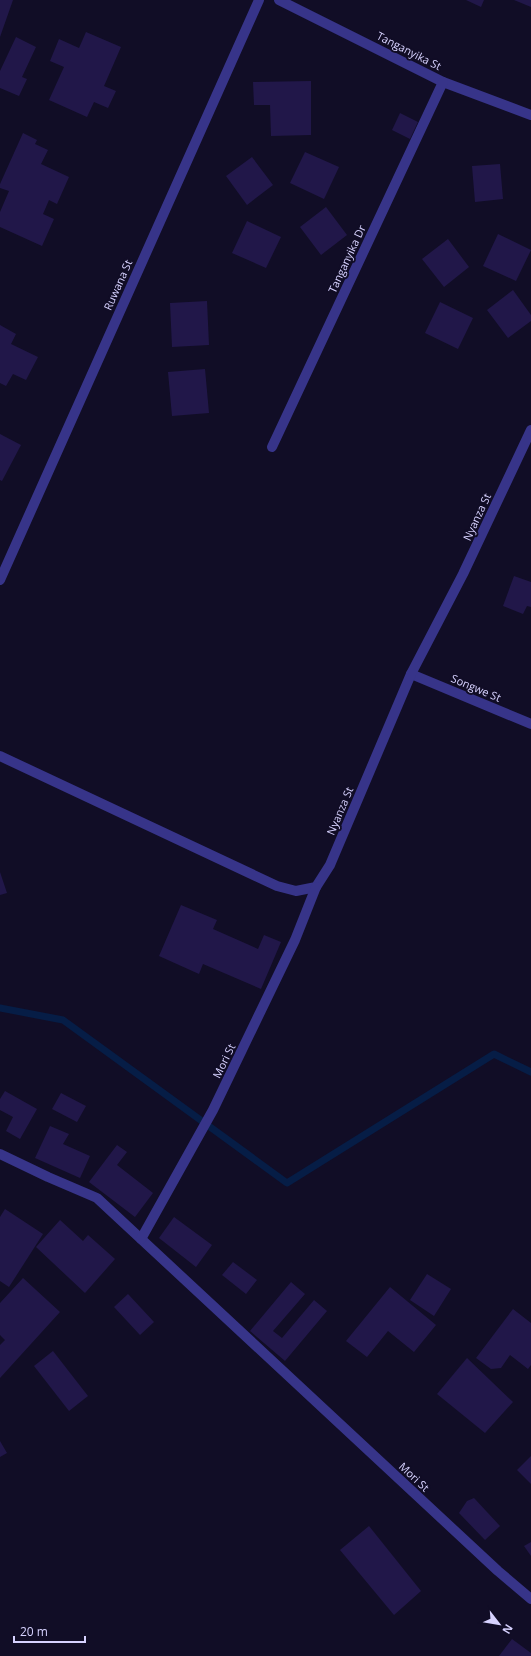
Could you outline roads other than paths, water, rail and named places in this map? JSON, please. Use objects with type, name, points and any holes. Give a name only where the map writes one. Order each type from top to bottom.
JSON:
[{"type":"street","name":"Ruwana St","points":[[0,580],[259,0]]},
{"type":"street","name":"Tanganyika St","points":[[279,0],[443,82],[531,115]]},
{"type":"street","name":"Tanganyika Dr","points":[[272,447],[443,82]]},
{"type":"street","name":"Nyanza St","points":[[316,887],[330,865],[411,674],[463,574],[531,430]]},
{"type":"street","name":"Songwe St","points":[[411,674],[531,724]]},
{"type":"street","points":[[0,756],[277,886],[296,891],[316,887]]},
{"type":"street","name":"Mori St","points":[[141,1239],[214,1110],[295,940],[316,887]]},
{"type":"street","name":"Mori St","points":[[0,1154],[48,1178],[97,1198],[281,1371],[498,1571],[531,1599]]},
{"type":"waterway","points":[[0,1008],[63,1020],[287,1183],[494,1054],[531,1072]]}]
